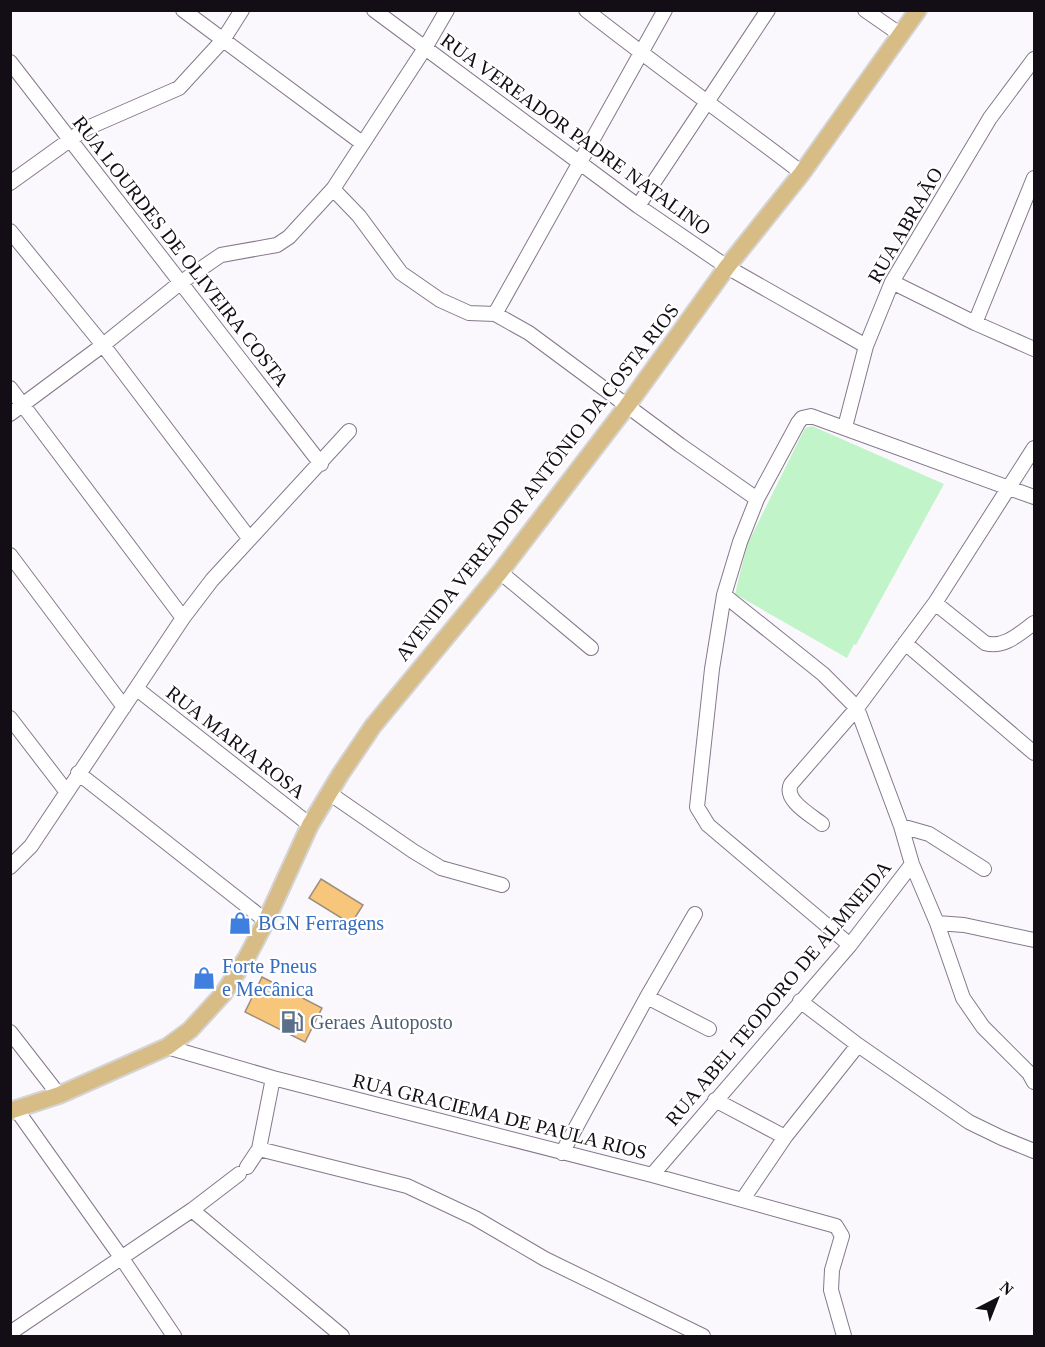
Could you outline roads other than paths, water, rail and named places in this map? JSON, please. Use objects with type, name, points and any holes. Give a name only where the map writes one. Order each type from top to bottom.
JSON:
[{"type":"main road","name":"AVENIDA VEREADOR ANTÔNIO DA COSTA RIOS","points":[[13,1110],[59,1095],[167,1047],[190,1030],[223,994],[247,957],[266,921],[310,825],[373,726],[500,572],[627,406],[727,267],[802,173],[918,10]]},
{"type":"street","points":[[183,10],[362,143]]},
{"type":"street","points":[[10,183],[85,129],[179,88],[223,40],[242,10]]},
{"type":"street","name":"RUA VEREADOR PADRE NATALINO","points":[[374,10],[579,164],[727,267],[866,346]]},
{"type":"street","points":[[10,414],[103,345],[180,283],[221,255],[277,245],[289,237],[333,189],[425,48],[447,10]]},
{"type":"street","points":[[586,10],[802,173]]},
{"type":"street","points":[[495,314],[665,10]]},
{"type":"street","points":[[638,206],[768,10]]},
{"type":"street","points":[[865,10],[901,35]]},
{"type":"street","name":"RUA ABRAÃO","points":[[845,427],[866,346],[892,282],[990,118],[1035,59]]},
{"type":"street","name":"RUA LOURDES DE OLIVEIRA COSTA","points":[[10,62],[321,464]]},
{"type":"street","points":[[975,323],[1035,178]]},
{"type":"street","points":[[333,189],[359,216],[401,273],[440,300],[469,313],[495,314],[529,333],[757,499]]},
{"type":"street","points":[[10,231],[103,345],[249,538]]},
{"type":"street","points":[[892,282],[975,323],[1035,349]]},
{"type":"street","points":[[10,388],[183,618]]},
{"type":"street","points":[[850,945],[708,825],[697,807],[712,669],[724,595],[740,542],[757,499],[798,423],[802,418],[811,416],[1007,489],[1035,497]]},
{"type":"street","points":[[10,867],[31,846],[183,618],[212,580],[321,464],[349,430]]},
{"type":"street","points":[[822,824],[798,805],[789,795],[788,789],[857,708],[935,603],[1035,448]]},
{"type":"street","points":[[10,555],[124,707]]},
{"type":"street","points":[[500,572],[591,648]]},
{"type":"street","points":[[724,595],[823,674],[857,708],[901,826],[912,864],[937,923],[963,998],[983,1027],[1029,1073],[1035,1082]]},
{"type":"street","points":[[935,603],[985,643],[993,646],[1001,645],[1034,623]]},
{"type":"street","points":[[905,643],[1035,753]]},
{"type":"street","name":"RUA MARIA ROSA","points":[[137,689],[310,825]]},
{"type":"street","points":[[10,718],[66,791]]},
{"type":"street","points":[[78,773],[266,921]]},
{"type":"street","points":[[329,793],[441,868],[502,885]]},
{"type":"street","points":[[901,826],[929,834],[984,869]]},
{"type":"street","name":"RUA ABEL TEODORO DE ALMNEIDA","points":[[652,1175],[850,945],[912,864]]},
{"type":"street","points":[[562,1153],[695,914]]},
{"type":"street","points":[[937,923],[964,925],[1035,940]]},
{"type":"street","points":[[647,997],[709,1029]]},
{"type":"street","points":[[800,1001],[858,1045],[969,1122],[1035,1151]]},
{"type":"street","points":[[10,1032],[59,1095]]},
{"type":"street","points":[[743,1199],[785,1137],[858,1045]]},
{"type":"street","name":"RUA GRACIEMA DE PAULA RIOS","points":[[167,1047],[273,1078],[652,1175],[836,1226],[842,1236],[832,1270],[831,1290],[844,1336]]},
{"type":"street","points":[[10,1333],[192,1210],[243,1171],[259,1149],[273,1078]]},
{"type":"street","points":[[715,1100],[785,1137]]},
{"type":"street","points":[[13,1110],[121,1257],[174,1336]]},
{"type":"street","points":[[259,1149],[407,1186],[475,1218],[545,1260],[703,1336]]},
{"type":"street","points":[[192,1210],[342,1336]]},
{"type":"place","name":"BGN Ferragens","points":[[240,923]]},
{"type":"place","name":"Forte Pneus e Mecânica","points":[[204,978]]},
{"type":"place","name":"Geraes Autoposto","points":[[292,1022]]}]
